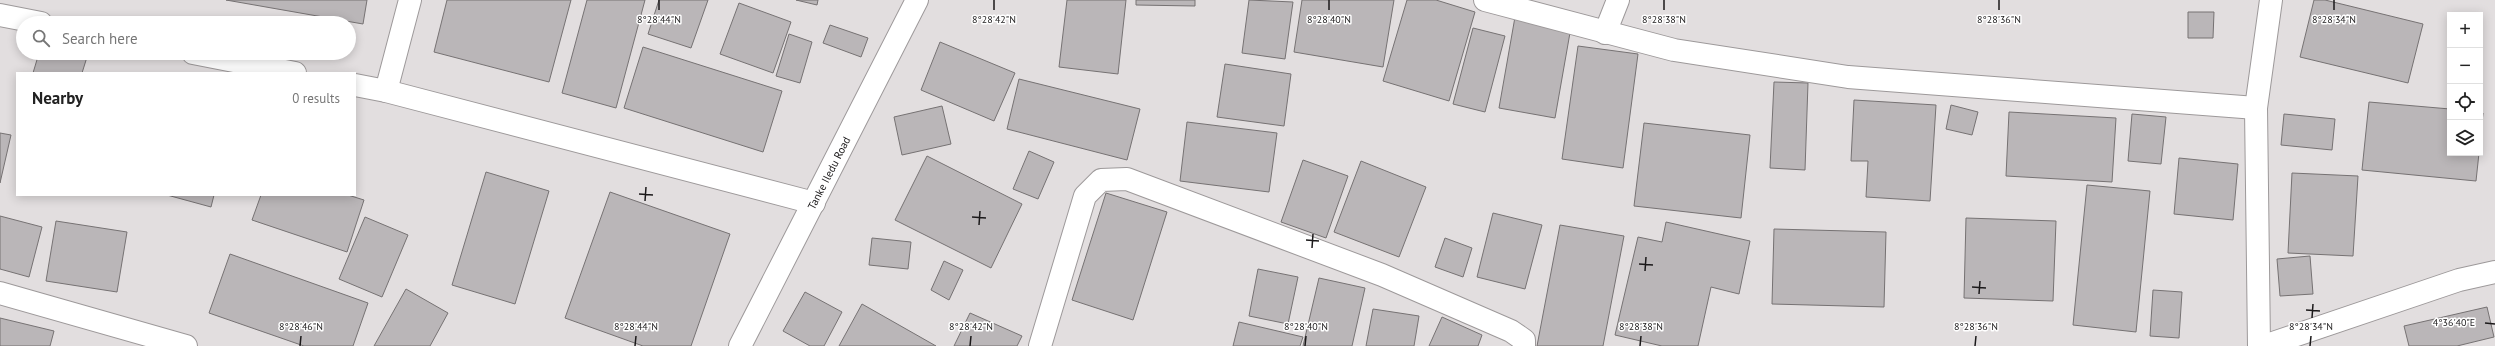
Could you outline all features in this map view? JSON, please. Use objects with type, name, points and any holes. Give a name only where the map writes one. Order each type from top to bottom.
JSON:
[{"type":"street","points":[[386,91],[410,0]]},
{"type":"street","name":"Tanke Iledu Road","points":[[740,346],[917,0]]},
{"type":"street","points":[[1485,0],[1674,50],[1848,77],[2256,108]]},
{"type":"street","points":[[1606,33],[1618,0]]},
{"type":"street","points":[[2260,346],[2256,108],[2271,0]]},
{"type":"street","points":[[0,15],[16,18]]},
{"type":"street","points":[[229,60],[290,72]]},
{"type":"street","points":[[356,85],[386,91],[814,203]]},
{"type":"street","points":[[1040,346],[1084,196],[1101,180],[1127,179],[1382,275],[1511,331],[1524,340],[1524,346]]},
{"type":"street","points":[[2264,346],[2459,280],[2495,272]]},
{"type":"street","points":[[0,293],[133,338],[186,346]]},
{"type":"building","points":[[226,0],[367,0],[363,24],[356,23],[356,16],[317,16]]},
{"type":"building","points":[[447,0],[571,0],[549,82],[434,52]]},
{"type":"building","points":[[587,0],[645,0],[616,108],[562,93]]},
{"type":"building","points":[[659,0],[708,0],[691,48],[648,34]]},
{"type":"building","points":[[796,0],[818,0],[817,5]]},
{"type":"building","points":[[1067,0],[1126,0],[1118,74],[1059,67]]},
{"type":"building","points":[[1136,0],[1195,0],[1195,6],[1136,5]]},
{"type":"building","points":[[1249,0],[1293,2],[1285,59],[1242,53]]},
{"type":"building","points":[[1302,0],[1394,0],[1383,67],[1294,52]]},
{"type":"building","points":[[1407,0],[1436,0],[1475,12],[1449,101],[1383,81]]},
{"type":"building","points":[[2314,0],[2325,0],[2423,24],[2408,83],[2300,57]]},
{"type":"building","points":[[739,3],[791,22],[773,73],[720,54]]},
{"type":"building","points":[[2188,12],[2214,12],[2213,38],[2188,38]]},
{"type":"building","points":[[1515,17],[1571,27],[1555,118],[1499,108]]},
{"type":"building","points":[[830,25],[868,38],[861,57],[823,43]]},
{"type":"building","points":[[1473,28],[1505,36],[1485,112],[1453,104]]},
{"type":"building","points":[[789,34],[812,42],[800,83],[776,76]]},
{"type":"building","points":[[940,42],[1015,73],[994,121],[921,90]]},
{"type":"building","points":[[1578,46],[1638,54],[1623,168],[1562,159]]},
{"type":"building","points":[[643,47],[782,91],[763,152],[624,108]]},
{"type":"building","points":[[37,60],[86,60],[82,72],[33,72]]},
{"type":"building","points":[[1225,64],[1291,74],[1284,126],[1217,117]]},
{"type":"building","points":[[1019,79],[1140,109],[1127,160],[1007,129]]},
{"type":"building","points":[[1774,82],[1808,83],[1805,170],[1770,168]]},
{"type":"building","points":[[1854,100],[1936,105],[1930,201],[1866,197],[1868,161],[1851,161]]},
{"type":"building","points":[[2369,102],[2447,109],[2447,156],[2479,156],[2476,181],[2362,170]]},
{"type":"building","points":[[1951,105],[1978,112],[1972,135],[1946,129]]},
{"type":"building","points":[[942,106],[951,144],[902,155],[894,117]]},
{"type":"building","points":[[2009,112],[2116,118],[2112,182],[2006,176]]},
{"type":"building","points":[[2132,114],[2166,117],[2161,164],[2128,161]]},
{"type":"building","points":[[2284,114],[2335,119],[2332,150],[2281,145]]},
{"type":"building","points":[[1187,122],[1277,133],[1269,192],[1180,181]]},
{"type":"building","points":[[1644,123],[1750,135],[1741,218],[1634,206]]},
{"type":"building","points":[[0,133],[11,135],[0,183]]},
{"type":"building","points":[[1029,151],[1054,162],[1038,199],[1013,189]]},
{"type":"building","points":[[927,156],[1022,204],[991,268],[895,220]]},
{"type":"building","points":[[2179,158],[2238,164],[2233,220],[2174,214]]},
{"type":"building","points":[[1303,160],[1348,176],[1326,238],[1281,222]]},
{"type":"building","points":[[1361,161],[1426,187],[1399,257],[1334,232]]},
{"type":"building","points":[[486,172],[549,191],[515,304],[452,285]]},
{"type":"building","points":[[2292,173],[2358,176],[2353,256],[2288,253]]},
{"type":"building","points":[[2087,185],[2150,191],[2136,332],[2073,325]]},
{"type":"building","points":[[610,192],[730,234],[691,346],[643,346],[565,318]]},
{"type":"building","points":[[1106,193],[1167,212],[1133,320],[1072,300]]},
{"type":"building","points":[[171,196],[214,196],[211,207]]},
{"type":"building","points":[[261,196],[351,196],[364,200],[347,252],[252,220]]},
{"type":"building","points":[[1493,213],[1542,225],[1525,289],[1477,277]]},
{"type":"building","points":[[0,216],[42,227],[29,277],[0,269]]},
{"type":"building","points":[[365,217],[408,235],[382,297],[339,279]]},
{"type":"building","points":[[1966,218],[2056,221],[2053,301],[1964,298]]},
{"type":"building","points":[[56,221],[127,232],[117,292],[46,281]]},
{"type":"building","points":[[1666,222],[1750,241],[1739,294],[1711,287],[1698,346],[1662,346],[1615,335],[1638,237],[1662,242]]},
{"type":"building","points":[[1560,225],[1624,236],[1603,346],[1537,346]]},
{"type":"building","points":[[1774,229],[1886,232],[1884,307],[1772,304]]},
{"type":"building","points":[[872,238],[911,242],[908,269],[869,265]]},
{"type":"building","points":[[1445,238],[1472,248],[1463,277],[1435,267]]},
{"type":"building","points":[[230,254],[368,303],[353,346],[304,346],[209,313]]},
{"type":"building","points":[[2310,256],[2313,294],[2280,296],[2277,259]]},
{"type":"building","points":[[944,261],[963,270],[949,300],[931,290]]},
{"type":"building","points":[[1258,269],[1298,277],[1288,324],[1249,316]]},
{"type":"building","points":[[1319,278],[1365,288],[1352,346],[1303,346]]},
{"type":"building","points":[[406,289],[448,313],[430,346],[374,346]]},
{"type":"building","points":[[2153,290],[2182,292],[2179,338],[2150,336]]},
{"type":"building","points":[[805,292],[842,312],[824,346],[810,346],[783,331]]},
{"type":"building","points":[[862,304],[936,346],[839,346]]},
{"type":"building","points":[[2487,307],[2494,337],[2457,346],[2409,346],[2404,326]]},
{"type":"building","points":[[1373,309],[1419,316],[1414,346],[1366,346]]},
{"type":"building","points":[[970,313],[1022,336],[1017,346],[954,346]]},
{"type":"building","points":[[1442,317],[1482,335],[1478,346],[1429,346]]},
{"type":"building","points":[[0,318],[54,331],[50,346],[0,346]]},
{"type":"building","points":[[1239,322],[1303,337],[1300,346],[1233,346]]}]
